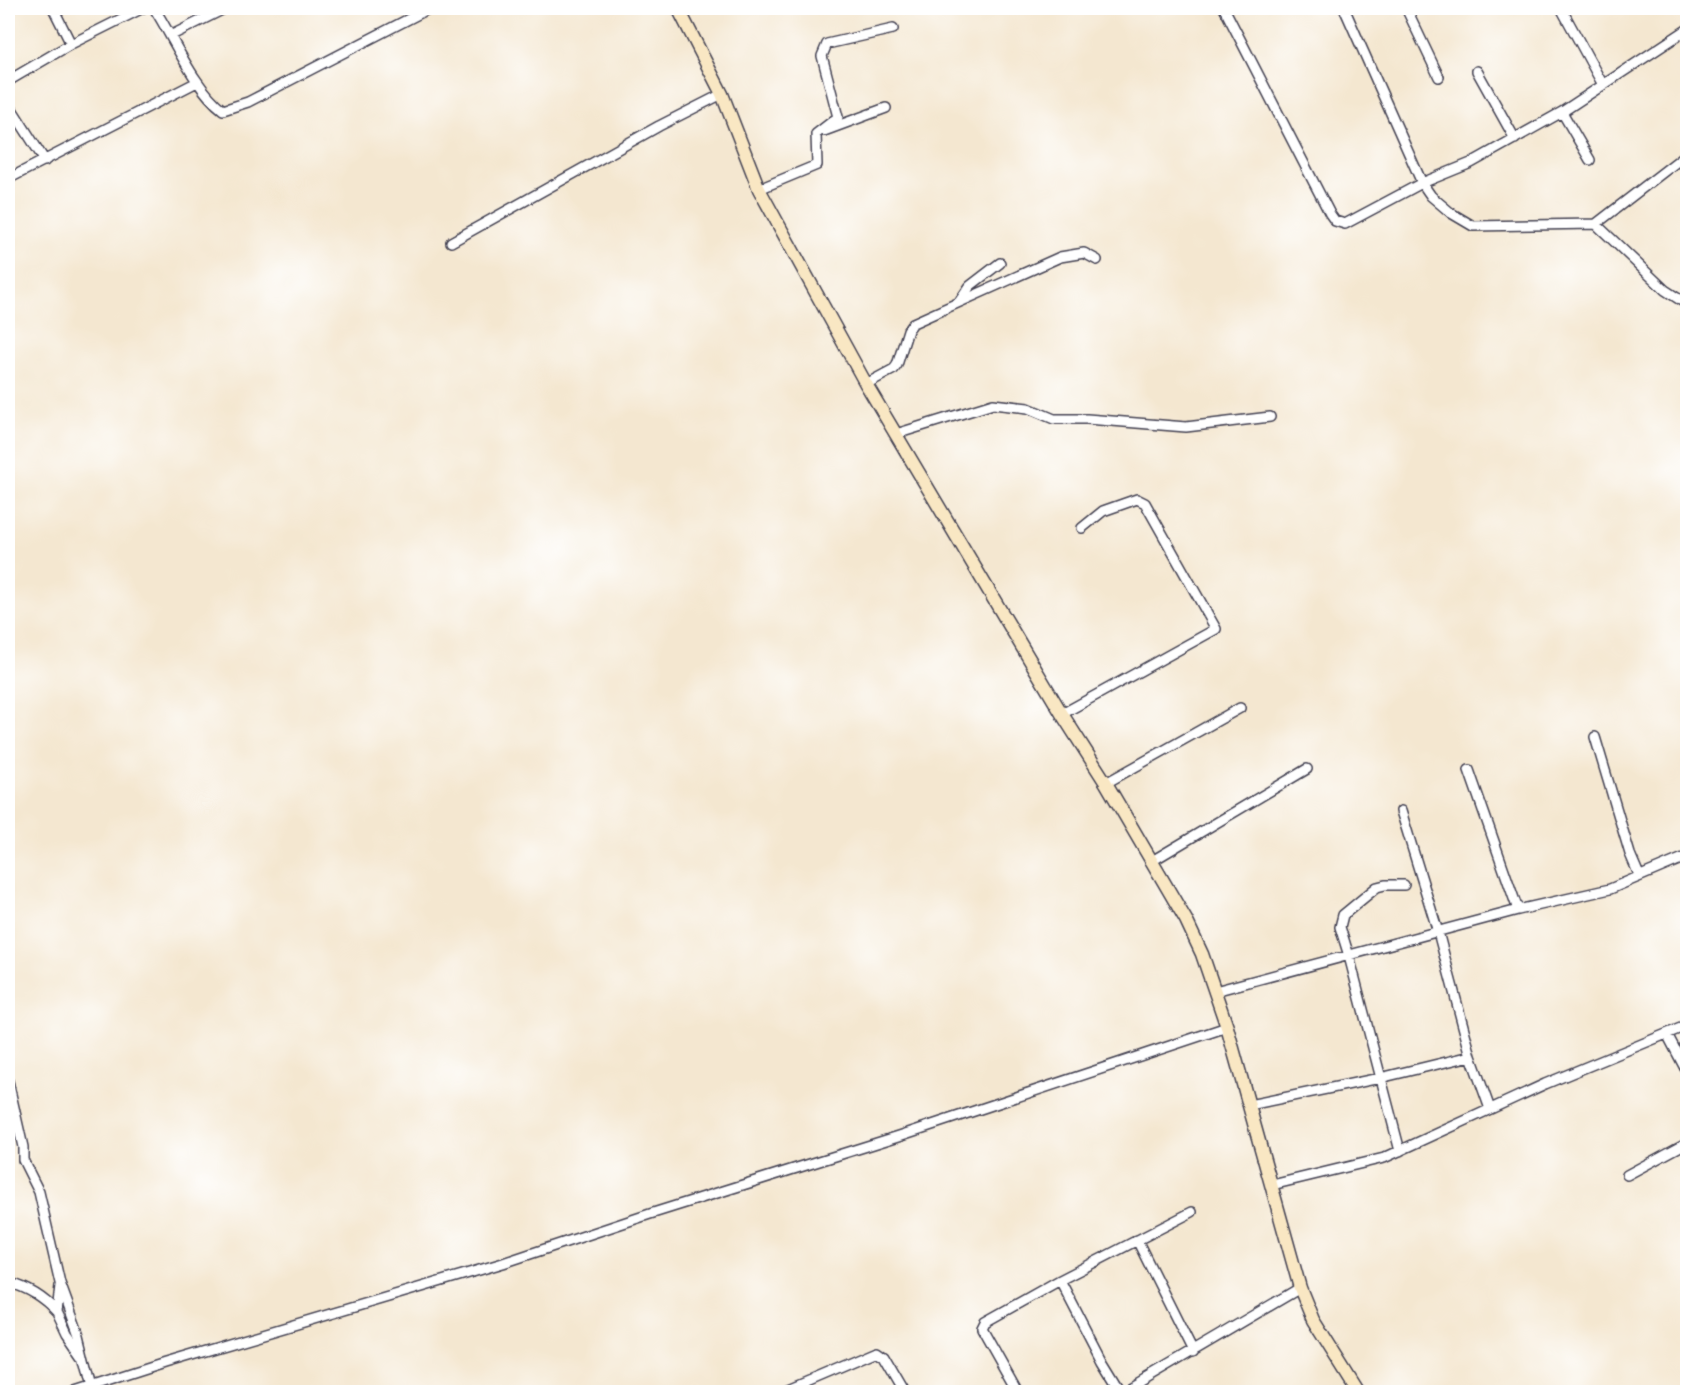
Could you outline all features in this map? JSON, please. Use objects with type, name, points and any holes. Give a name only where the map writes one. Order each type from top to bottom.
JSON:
[{"type":"main road","points":[[678,8],[722,94],[759,189],[866,384],[1186,920],[1202,954],[1227,1027],[1300,1288],[1313,1320],[1358,1392]]},
{"type":"street","points":[[53,8],[71,44]]},
{"type":"street","points":[[8,81],[71,44],[143,8]]},
{"type":"street","points":[[154,8],[172,35],[197,82],[223,110],[228,110],[308,72],[430,8]]},
{"type":"street","points":[[172,35],[226,8]]},
{"type":"street","points":[[1224,8],[1329,214],[1335,221],[1345,224],[1422,183],[1471,163],[1515,139],[1562,112],[1686,33]]},
{"type":"street","points":[[1344,8],[1422,183],[1431,196],[1451,213],[1473,226],[1596,224],[1688,153]]},
{"type":"street","points":[[1406,8],[1439,77]]},
{"type":"street","points":[[1561,8],[1603,85]]},
{"type":"street","points":[[816,134],[838,117],[822,56],[827,44],[893,29]]},
{"type":"street","points":[[1477,71],[1515,139]]},
{"type":"street","points":[[8,179],[197,82]]},
{"type":"street","points":[[451,242],[659,126],[722,94]]},
{"type":"street","points":[[8,103],[45,161]]},
{"type":"street","points":[[816,134],[886,108]]},
{"type":"street","points":[[1562,112],[1590,160]]},
{"type":"street","points":[[759,189],[817,165],[816,134]]},
{"type":"street","points":[[1596,224],[1665,290],[1688,305]]},
{"type":"street","points":[[866,384],[894,369],[899,361],[908,330],[913,323],[1060,257],[1084,253],[1097,260]]},
{"type":"street","points":[[959,302],[970,286],[1000,263]]},
{"type":"street","points":[[896,434],[993,404],[1028,408],[1054,419],[1086,419],[1186,427],[1270,417]]},
{"type":"street","points":[[1062,714],[1216,629],[1145,503],[1137,499],[1103,511],[1082,528]]},
{"type":"street","points":[[1106,783],[1240,708]]},
{"type":"street","points":[[1595,739],[1639,875]]},
{"type":"street","points":[[1152,861],[1307,769]]},
{"type":"street","points":[[1469,770],[1518,910]]},
{"type":"street","points":[[1401,811],[1438,932],[1471,1056],[1490,1109]]},
{"type":"street","points":[[1215,991],[1518,910],[1610,889],[1688,856]]},
{"type":"street","points":[[1400,1151],[1340,927],[1343,915],[1377,887],[1404,885]]},
{"type":"street","points":[[1272,1185],[1384,1158],[1545,1084],[1688,1024]]},
{"type":"street","points":[[75,1392],[93,1390],[503,1263],[899,1136],[1227,1027]]},
{"type":"street","points":[[1667,1034],[1688,1074]]},
{"type":"street","points":[[1249,1104],[1380,1078],[1471,1056]]},
{"type":"street","points":[[8,1081],[23,1147],[23,1160],[39,1192],[60,1283],[79,1335],[93,1390]]},
{"type":"street","points":[[1627,1175],[1688,1142]]},
{"type":"street","points":[[1018,1392],[982,1328],[983,1324],[989,1318],[1192,1212]]},
{"type":"street","points":[[1137,1240],[1193,1352]]},
{"type":"street","points":[[1060,1280],[1102,1361],[1122,1392],[1300,1288]]},
{"type":"street","points":[[57,1312],[60,1283]]},
{"type":"street","points":[[8,1284],[20,1285],[37,1294],[57,1312],[67,1333],[83,1357]]},
{"type":"street","points":[[781,1392],[877,1351],[884,1356],[905,1392]]}]
